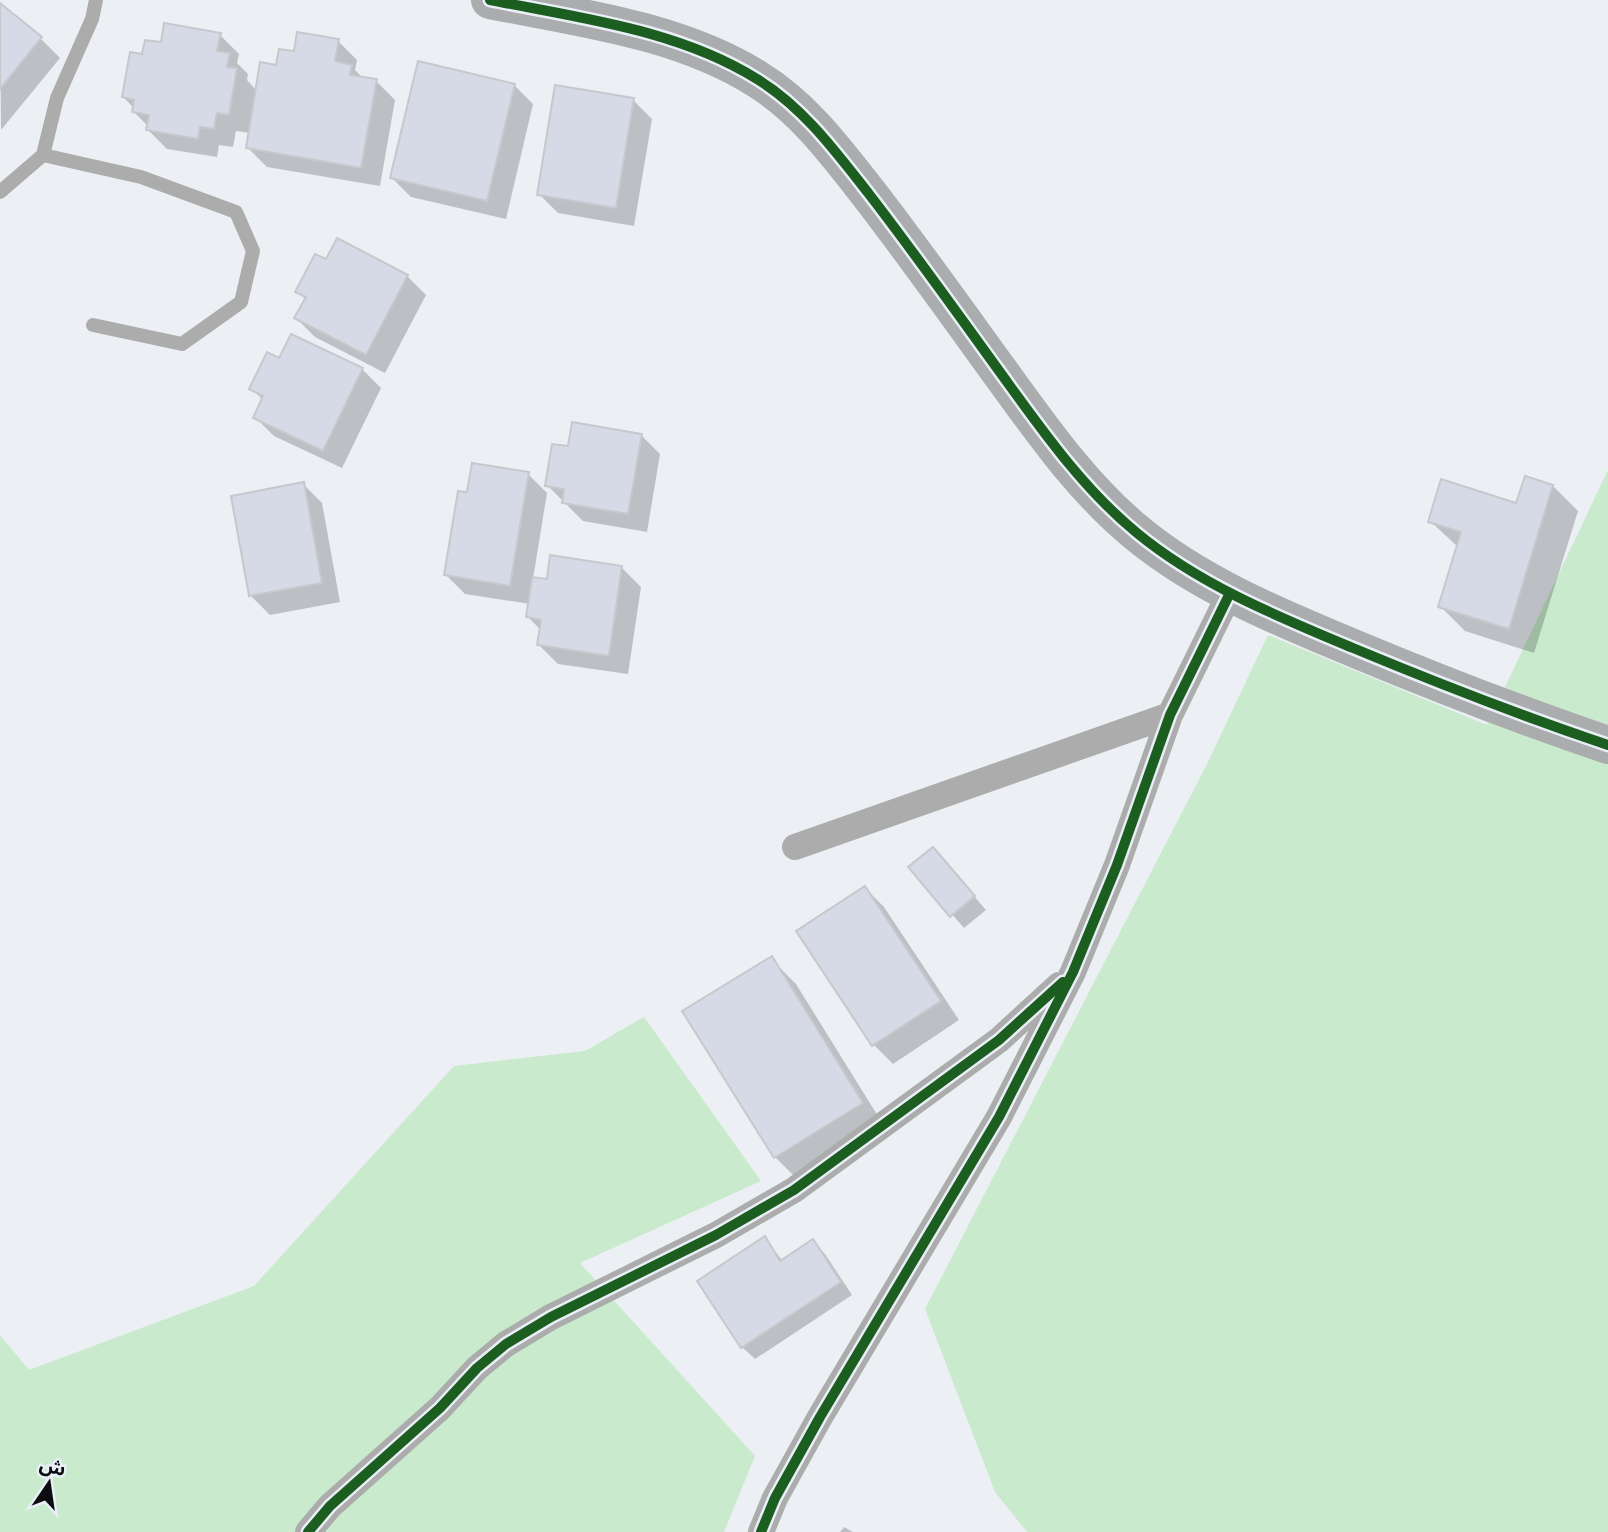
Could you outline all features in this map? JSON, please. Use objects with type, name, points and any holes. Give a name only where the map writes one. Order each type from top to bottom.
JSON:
[{"type":"street","points":[[490,0],[605,23],[681,44],[758,79],[785,99],[824,136],[905,241],[1057,450],[1093,492],[1138,534],[1230,593],[1299,625],[1526,717],[1608,745]]},
{"type":"street","points":[[761,1532],[775,1498],[820,1417],[999,1117],[1073,972],[1118,865],[1170,715],[1230,593]]},
{"type":"street","points":[[795,847],[1170,715]]},
{"type":"street","points":[[308,1532],[330,1506],[440,1408],[477,1368],[506,1345],[551,1317],[596,1297],[716,1235],[794,1189],[999,1040],[1073,972]]},
{"type":"lane","points":[[0,192],[43,155],[57,98],[92,19],[96,0]]},
{"type":"lane","points":[[43,155],[141,177],[236,212],[253,251],[241,302],[182,344],[93,325]]},
{"type":"green space","points":[[1608,470],[1608,1532],[1027,1532],[995,1492],[925,1309],[1207,764],[1268,635],[1487,725]]},
{"type":"green space","points":[[644,1017],[761,1181],[580,1263],[755,1456],[724,1532],[0,1532],[0,1335],[29,1370],[254,1286],[454,1066],[585,1051]]},
{"type":"building","points":[[0,3],[42,37],[0,89]]},
{"type":"building","points":[[164,23],[221,33],[217,51],[230,53],[227,67],[237,68],[229,115],[217,113],[214,129],[200,127],[198,139],[146,130],[149,115],[132,112],[134,100],[122,97],[130,52],[142,54],[145,40],[161,42]]},
{"type":"building","points":[[297,32],[339,39],[335,61],[352,65],[350,75],[377,79],[361,168],[246,148],[260,62],[276,65],[279,49],[294,51]]},
{"type":"building","points":[[418,61],[515,84],[487,201],[390,178]]},
{"type":"building","points":[[555,85],[634,98],[616,208],[537,195]]},
{"type":"building","points":[[337,238],[408,275],[366,355],[294,318],[306,297],[295,292],[315,254],[326,259]]},
{"type":"building","points":[[291,334],[363,368],[323,451],[253,418],[263,396],[249,389],[267,352],[279,358]]},
{"type":"building","points":[[572,422],[642,434],[628,514],[562,503],[564,489],[545,486],[552,444],[568,446]]},
{"type":"building","points":[[472,463],[529,472],[510,586],[444,575],[458,491],[467,492]]},
{"type":"building","points":[[1525,476],[1553,485],[1509,629],[1438,607],[1461,532],[1428,522],[1441,479],[1516,503]]},
{"type":"building","points":[[304,482],[322,583],[249,596],[231,496]]},
{"type":"building","points":[[550,555],[622,566],[609,656],[537,645],[541,620],[526,617],[532,577],[547,579]]},
{"type":"building","points":[[933,847],[975,896],[950,917],[908,867]]},
{"type":"building","points":[[865,886],[941,1001],[872,1046],[796,931]]},
{"type":"building","points":[[772,956],[863,1103],[774,1158],[682,1011]]},
{"type":"building","points":[[765,1236],[780,1261],[813,1239],[841,1282],[741,1348],[697,1281]]},
{"type":"cycle path","points":[[490,0],[593,20],[662,37],[727,62],[774,90],[818,131],[844,162],[1079,476],[1117,515],[1161,552],[1214,584],[1297,624],[1448,686],[1608,745]]},
{"type":"cycle path","points":[[761,1532],[775,1498],[820,1417],[999,1117],[1073,972],[1117,865],[1170,715],[1230,593]]},
{"type":"cycle path","points":[[308,1532],[330,1506],[440,1408],[477,1368],[506,1344],[551,1317],[716,1235],[794,1190],[999,1040],[1063,982]]}]
